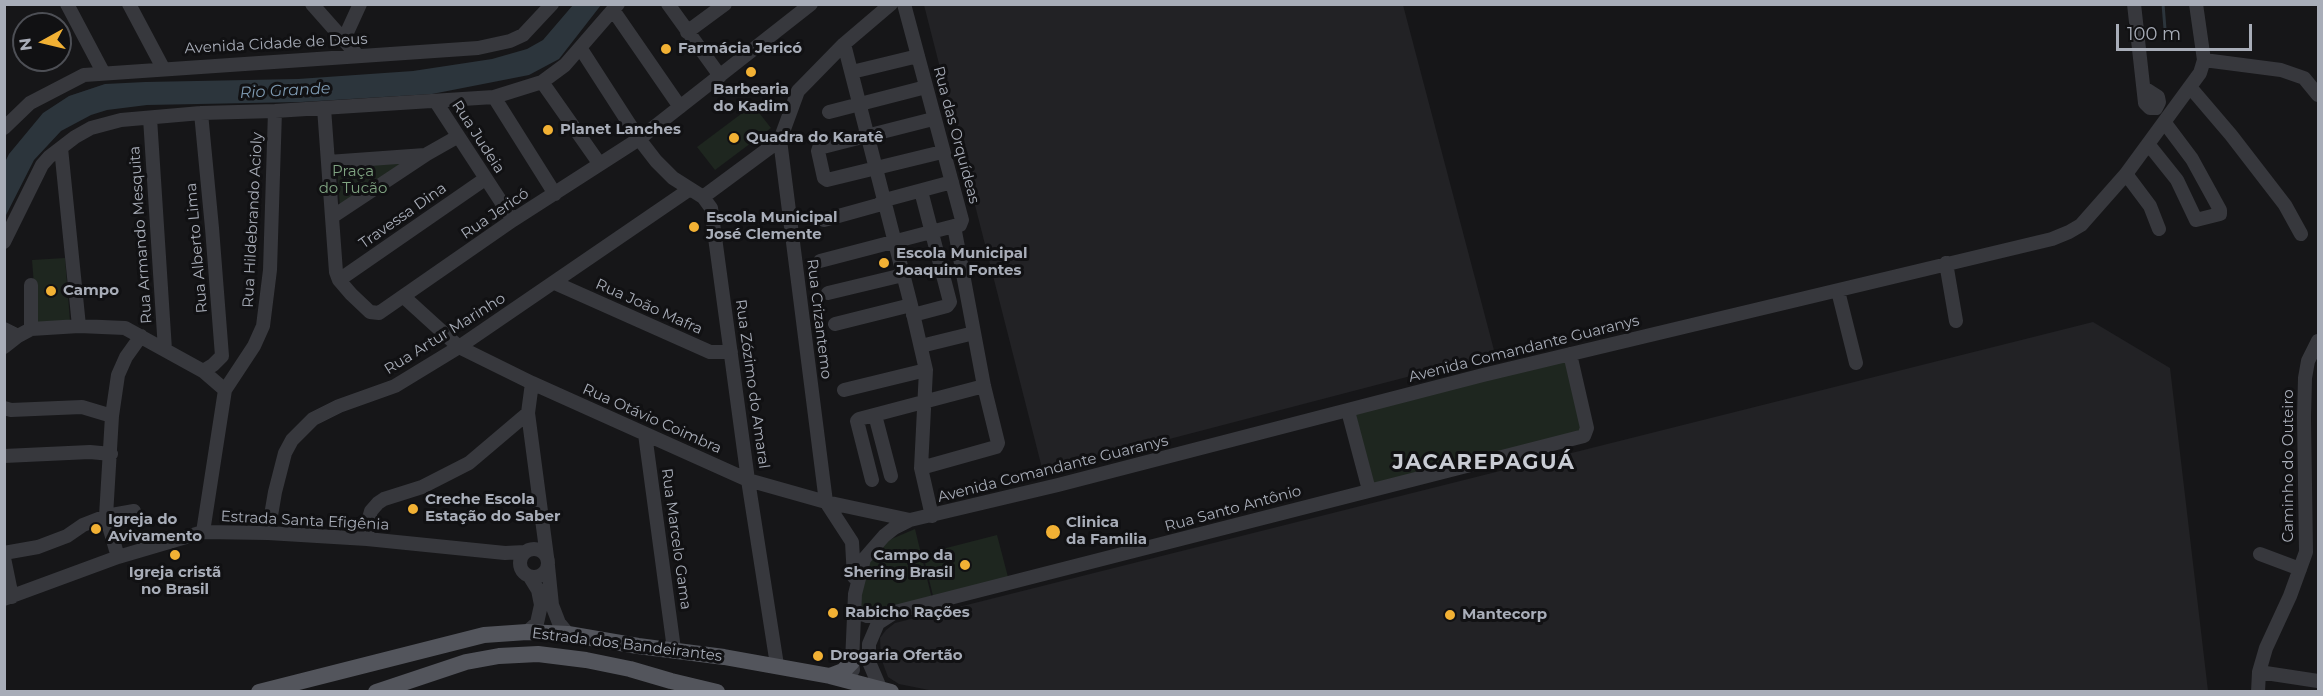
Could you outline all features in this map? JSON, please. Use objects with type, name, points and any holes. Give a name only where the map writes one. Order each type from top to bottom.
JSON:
[{"type":"main road","name":"Estrada dos Bandeirantes","points":[[259,692],[484,635],[527,632],[568,634],[777,665],[830,676],[860,688],[886,691]]},
{"type":"main road","name":"Estrada dos Bandeirantes","points":[[376,692],[466,663],[522,654],[586,660],[630,669],[668,686],[717,692]]},
{"type":"main road","points":[[830,676],[843,671],[852,662]]},
{"type":"street","points":[[67,4],[103,72]]},
{"type":"street","points":[[129,4],[163,68]]},
{"type":"street","points":[[312,4],[358,56]]},
{"type":"street","points":[[344,39],[360,4]]},
{"type":"street","name":"Avenida Cidade de Deus","points":[[4,128],[30,103],[84,75],[478,48],[510,41],[523,35],[552,4]]},
{"type":"street","points":[[668,4],[720,76]]},
{"type":"street","points":[[687,32],[725,4]]},
{"type":"street","name":"Rua Jericó","points":[[339,280],[370,312],[375,314],[404,297],[513,220],[639,139],[811,4]]},
{"type":"street","name":"Rua Crizantemo","points":[[826,502],[780,140],[798,91],[844,44],[891,4]]},
{"type":"street","name":"Rua das Orquídeas","points":[[904,4],[962,220],[960,225],[954,226],[997,446],[921,468]]},
{"type":"street","points":[[2134,4],[2144,88]]},
{"type":"street","points":[[2196,4],[2204,60],[2281,70],[2304,78],[2319,95]]},
{"type":"street","points":[[4,242],[24,204],[36,174],[49,157],[91,128],[106,123],[201,113],[495,98],[542,82],[565,65],[616,7],[680,107]]},
{"type":"street","points":[[844,44],[869,136],[926,370],[921,468],[932,516]]},
{"type":"street","points":[[581,49],[639,139],[665,171],[703,197],[780,140]]},
{"type":"street","points":[[852,72],[918,56]]},
{"type":"street","name":"Avenida Comandante Guaranys","points":[[860,688],[852,662],[855,594],[868,554],[894,528],[910,520],[1570,354],[2052,239],[2081,225],[2126,174],[2200,73],[2204,60]]},
{"type":"street","points":[[542,82],[599,163]]},
{"type":"street","points":[[829,112],[926,87]]},
{"type":"street","points":[[2190,87],[2231,135],[2285,205],[2301,234]]},
{"type":"street","points":[[495,98],[555,194]]},
{"type":"street","name":"Rua Judeia","points":[[436,102],[457,138],[513,220]]},
{"type":"street","points":[[324,108],[334,262],[339,280]]},
{"type":"street","name":"Rua Hildebrando Acioly","points":[[225,390],[261,336],[265,315],[270,260],[274,111]]},
{"type":"street","name":"Rua Alberto Lima","points":[[201,113],[222,356]]},
{"type":"street","name":"Rua Armando Mesquita","points":[[150,118],[165,350]]},
{"type":"street","points":[[933,118],[819,148],[818,151],[826,180],[942,152]]},
{"type":"street","points":[[2149,145],[2177,180],[2196,220],[2218,215],[2220,210],[2192,159],[2165,123]]},
{"type":"street","points":[[332,217],[427,154],[457,138]]},
{"type":"street","points":[[60,148],[79,326]]},
{"type":"street","points":[[328,162],[427,154]]},
{"type":"street","points":[[2126,174],[2150,206],[2159,229]]},
{"type":"street","name":"Travessa Dina","points":[[339,280],[485,179]]},
{"type":"street","points":[[824,220],[878,205],[885,200],[952,182]]},
{"type":"street","name":"Rua Artur Marinho","points":[[268,533],[285,453],[301,429],[313,419],[330,410],[396,386],[555,283],[690,189]]},
{"type":"street","points":[[835,324],[950,304],[921,191]]},
{"type":"street","name":"Rua Zózimo do Amaral","points":[[703,197],[713,214],[748,480],[777,665]]},
{"type":"street","points":[[820,261],[954,226]]},
{"type":"street","points":[[1946,263],[1956,321]]},
{"type":"street","points":[[828,293],[903,275]]},
{"type":"street","name":"Rua João Mafra","points":[[555,283],[710,352],[731,352]]},
{"type":"street","points":[[30,285],[31,329]]},
{"type":"street","points":[[1838,291],[1856,363]]},
{"type":"street","name":"Rua Otávio Coimbra","points":[[404,297],[459,347],[532,383],[748,480],[826,502],[910,520]]},
{"type":"street","points":[[4,347],[31,329],[118,326],[141,336],[202,371],[225,390],[203,532]]},
{"type":"street","points":[[4,329],[18,336]]},
{"type":"street","points":[[921,346],[974,333]]},
{"type":"street","points":[[118,557],[106,516],[112,416],[118,375],[126,357],[141,336]]},
{"type":"street","name":"Caminho do Outeiro","points":[[2258,692],[2259,672],[2266,648],[2306,552],[2305,378],[2307,361],[2319,341]]},
{"type":"street","name":"Rua Santo Antônio","points":[[871,637],[878,623],[895,612],[1584,436],[1587,428],[1570,354]]},
{"type":"street","points":[[202,371],[222,356],[232,362],[243,363]]},
{"type":"street","points":[[844,390],[926,370]]},
{"type":"street","points":[[532,383],[528,414],[552,605],[559,623],[568,634]]},
{"type":"street","points":[[872,480],[857,422],[875,414],[984,386]]},
{"type":"street","points":[[4,408],[11,410],[82,407],[112,416]]},
{"type":"street","points":[[1348,411],[1369,490]]},
{"type":"street","points":[[367,539],[371,511],[378,503],[422,487],[469,463],[528,414]]},
{"type":"street","points":[[875,414],[891,476]]},
{"type":"street","name":"Rua Marcelo Gama","points":[[645,434],[674,649]]},
{"type":"street","points":[[4,456],[90,452],[111,454]]},
{"type":"street","points":[[826,502],[852,542],[855,594]]},
{"type":"street","points":[[8,598],[4,555],[38,547],[67,536],[83,525],[106,516],[134,511]]},
{"type":"street","points":[[525,573],[520,559],[529,550],[542,528]]},
{"type":"street","name":"Estrada Santa Efigênia","points":[[8,598],[118,557],[203,532],[367,539],[505,553],[529,550]]},
{"type":"street","points":[[529,550],[541,551],[548,562]]},
{"type":"street","points":[[505,553],[538,590],[541,605],[537,623],[527,632]]},
{"type":"street","points":[[2260,554],[2300,569]]},
{"type":"street","points":[[525,573],[543,574],[548,562]]},
{"type":"street","points":[[855,611],[873,616],[895,612]]},
{"type":"street","points":[[852,639],[856,632],[863,629],[869,631],[871,637],[869,662],[886,691]]},
{"type":"street","points":[[2259,672],[2319,681]]},
{"type":"shaded area","points":[[924,5],[1403,5],[1495,354],[1043,472]]},
{"type":"shaded area","points":[[2093,322],[2170,368],[2208,691],[939,692],[899,684],[888,677],[881,658],[880,638],[895,623]]},
{"type":"green space","name":"Quadra do Karatê","points":[[753,105],[771,128],[715,170],[697,147]]},
{"type":"green space","name":"Praça do Tucão","points":[[415,162],[340,207],[337,166]]},
{"type":"green space","name":"Campo","points":[[65,258],[70,321],[37,323],[32,260]]},
{"type":"green space","points":[[1569,355],[1584,418],[1578,436],[1373,484],[1355,412]]},
{"type":"green space","points":[[915,529],[932,599],[874,613],[857,608],[870,558],[882,543]]},
{"type":"green space","name":"Campo da Shering Brasil","points":[[997,535],[1008,577],[933,596],[923,554]]},
{"type":"water","name":"Rio Grande","points":[[573,5],[601,5],[559,59],[529,75],[432,94],[301,102],[147,105],[107,110],[91,115],[61,131],[34,160],[5,217],[4,164],[9,154],[43,113],[69,96],[105,84],[298,79],[413,71],[492,59],[527,49],[543,40]]},
{"type":"waterway","points":[[2163,4],[2165,29]]},
{"type":"place","name":"Farmácia Jericó","points":[[666,49]]},
{"type":"place","name":"Barbearia do Kadim","points":[[751,72]]},
{"type":"place","name":"Planet Lanches","points":[[548,130]]},
{"type":"place","name":"Quadra do Karatê","points":[[734,138]]},
{"type":"place","name":"Escola Municipal José Clemente","points":[[694,227]]},
{"type":"place","name":"Escola Municipal Joaquim Fontes","points":[[884,263]]},
{"type":"place","name":"Campo","points":[[51,291]]},
{"type":"place","name":"Creche Escola Estação do Saber","points":[[413,509]]},
{"type":"place","name":"Igreja do Avivamento","points":[[96,529]]},
{"type":"place","name":"Clinica da Familia","points":[[1053,532]]},
{"type":"place","name":"Igreja cristã no Brasil","points":[[175,555]]},
{"type":"place","name":"Campo da Shering Brasil","points":[[965,565]]},
{"type":"place","name":"Rabicho Rações","points":[[833,613]]},
{"type":"place","name":"Mantecorp","points":[[1450,615]]},
{"type":"place","name":"Drogaria Ofertão","points":[[818,656]]},
{"type":"district","name":"JACAREPAGUÁ","points":[[1484,463]]}]
